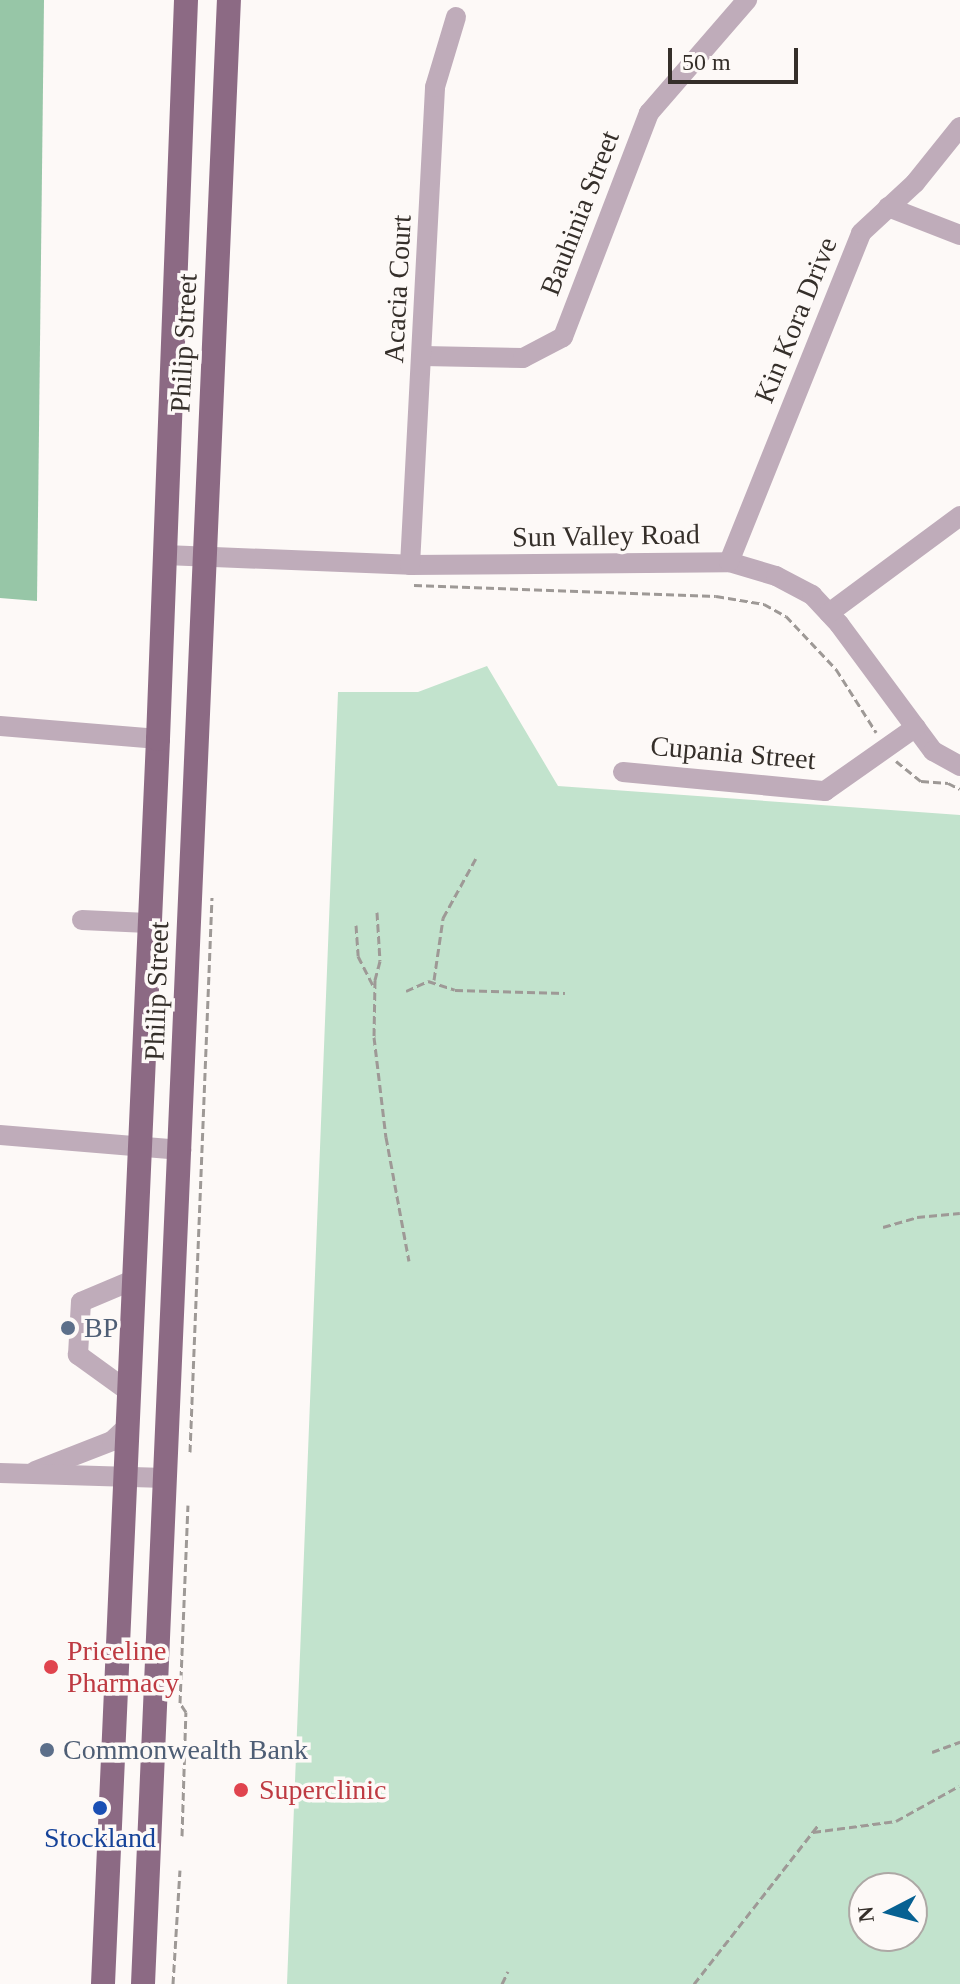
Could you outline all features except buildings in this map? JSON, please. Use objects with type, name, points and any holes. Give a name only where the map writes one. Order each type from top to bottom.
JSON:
[{"type":"main road","name":"Philip Street","points":[[103,1984],[158,739],[186,0]]},
{"type":"main road","name":"Philip Street","points":[[143,1984],[229,0]]},
{"type":"street","name":"Bauhinia Street","points":[[423,356],[523,358],[563,337],[649,113],[747,0]]},
{"type":"street","name":"Acacia Court","points":[[410,565],[435,87],[456,17]]},
{"type":"street","name":"Kin Kora Drive","points":[[729,562],[861,233],[915,183],[960,127]]},
{"type":"street","points":[[888,207],[960,235]]},
{"type":"street","points":[[829,613],[960,516]]},
{"type":"street","name":"Sun Valley Road","points":[[165,555],[410,565],[729,562],[776,576],[812,595],[829,613],[933,751],[960,766]]},
{"type":"street","points":[[0,726],[158,739]]},
{"type":"street","name":"Cupania Street","points":[[623,772],[825,791],[916,727]]},
{"type":"street","points":[[82,920],[148,923]]},
{"type":"street","points":[[0,1135],[181,1150]]},
{"type":"street","points":[[128,1391],[78,1355],[81,1302],[133,1280]]},
{"type":"street","points":[[28,1474],[112,1441],[127,1427]]},
{"type":"street","points":[[0,1473],[165,1478]]},
{"type":"path","points":[[400,585],[716,596],[764,604],[786,616],[836,669],[885,750],[921,781],[948,783],[960,789]]},
{"type":"path","points":[[433,982],[443,918],[476,858]]},
{"type":"path","points":[[377,912],[380,961],[374,986],[374,1037],[379,1087],[409,1261]]},
{"type":"path","points":[[356,925],[358,956],[374,986]]},
{"type":"path","points":[[406,991],[416,983],[433,982],[455,990],[565,993]]},
{"type":"path","points":[[883,1227],[917,1217],[960,1213]]},
{"type":"path","points":[[182,1836],[186,1712],[180,1703],[188,1505]]},
{"type":"path","points":[[932,1752],[960,1742]]},
{"type":"path","points":[[813,1832],[896,1821],[959,1786]]},
{"type":"path","points":[[694,1984],[819,1824]]},
{"type":"path","points":[[173,1984],[180,1870]]},
{"type":"path","points":[[502,1984],[508,1971]]},
{"type":"green space","points":[[0,0],[44,0],[37,601],[0,598]]},
{"type":"green space","points":[[487,666],[558,786],[960,815],[960,1984],[287,1984],[338,692],[418,692]]},
{"type":"place","name":"BP","points":[[68,1328]]},
{"type":"place","name":"Priceline Pharmacy","points":[[51,1667]]},
{"type":"place","name":"Commonwealth Bank","points":[[47,1750]]},
{"type":"place","name":"Superclinic","points":[[241,1790]]},
{"type":"place","name":"Stockland","points":[[100,1808]]}]
